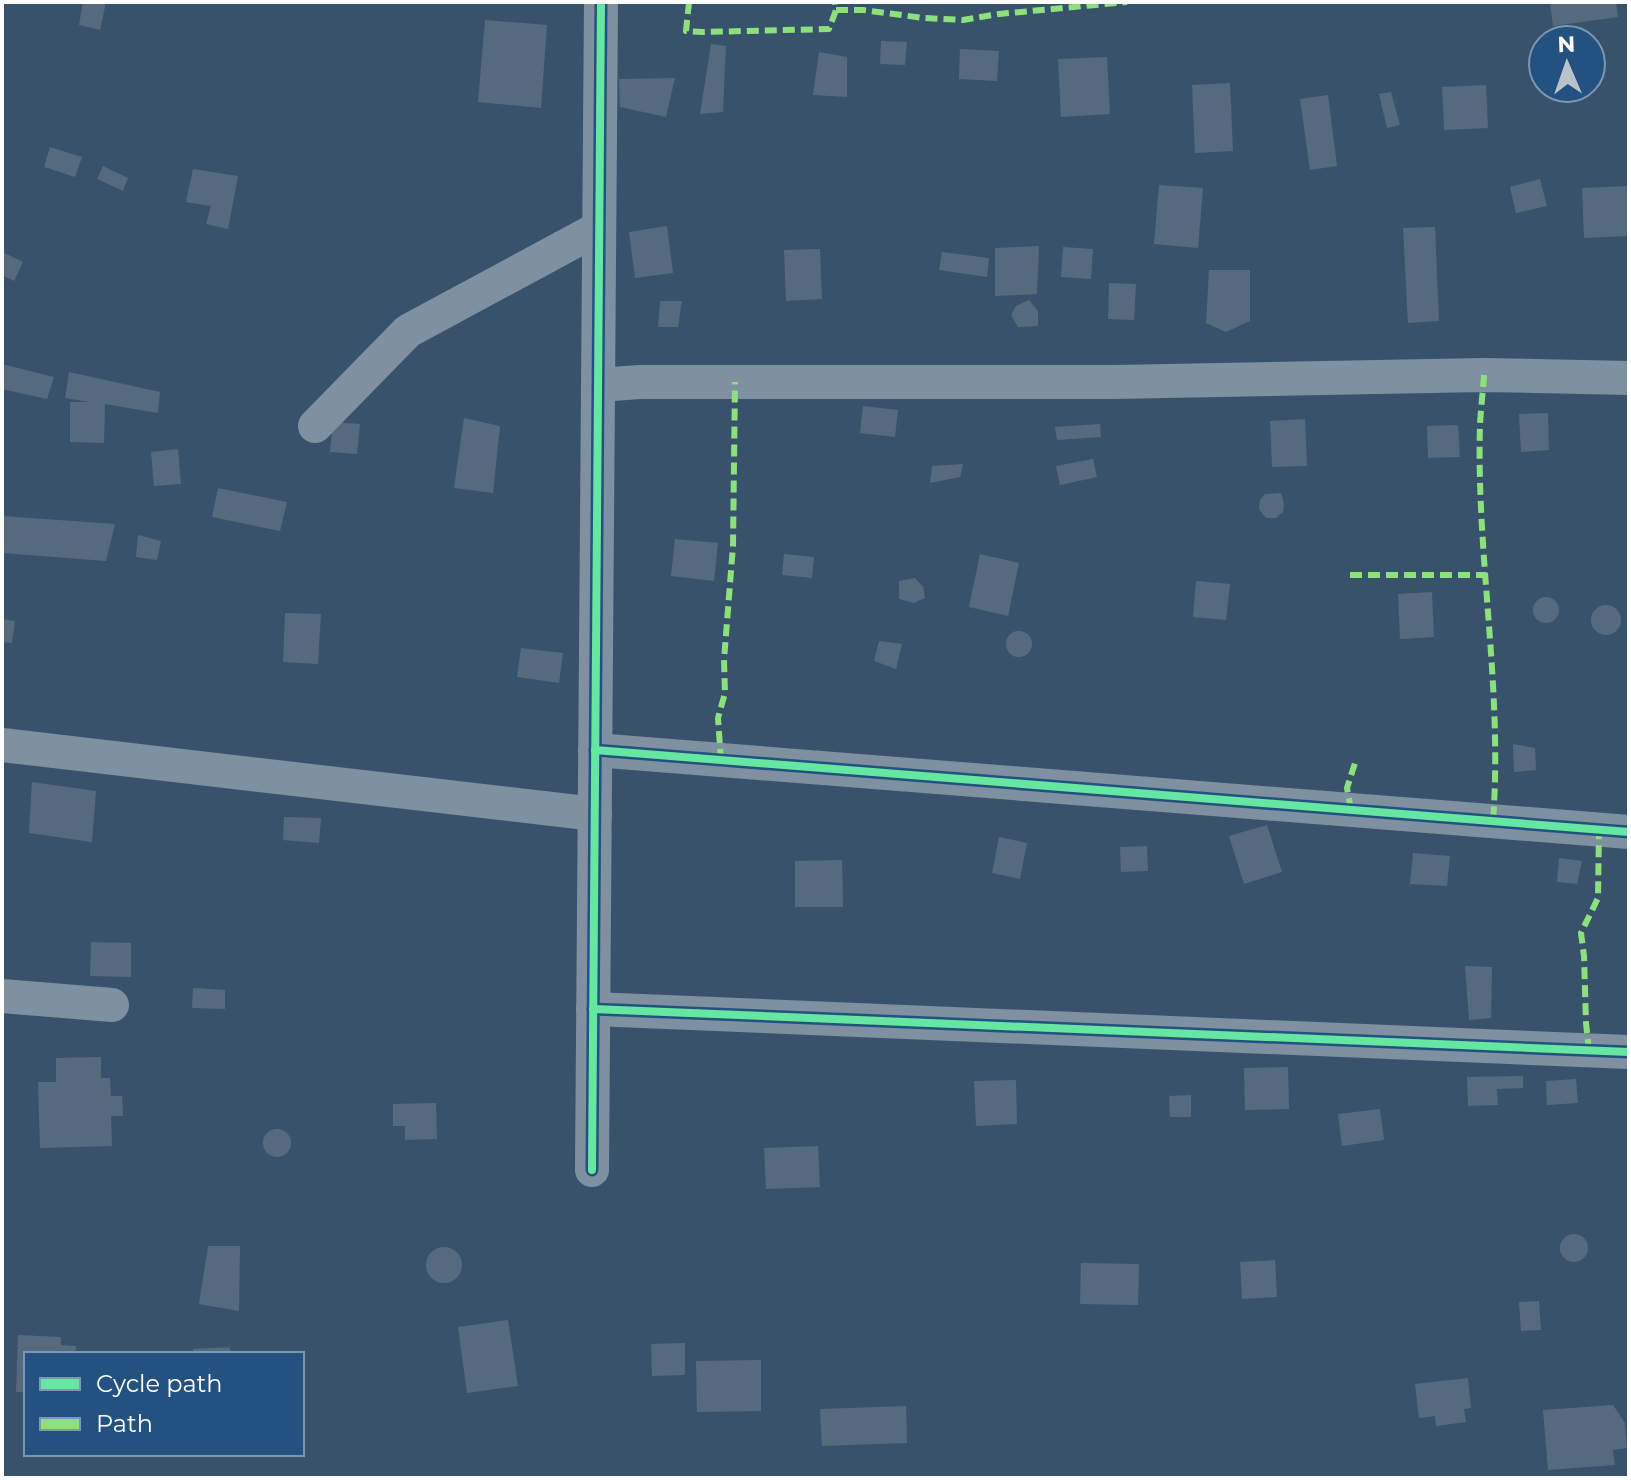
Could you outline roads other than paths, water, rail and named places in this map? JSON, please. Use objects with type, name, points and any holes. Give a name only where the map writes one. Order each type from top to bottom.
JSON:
[{"type":"street","points":[[592,1170],[601,2]]},
{"type":"street","points":[[315,426],[408,331],[599,228]]},
{"type":"street","points":[[598,385],[640,382],[1115,382],[1484,375],[1629,378]]},
{"type":"street","points":[[2,745],[595,814]]},
{"type":"street","points":[[595,750],[1629,832]]},
{"type":"street","points":[[2,996],[112,1005]]},
{"type":"street","points":[[593,1009],[1629,1052]]}]
